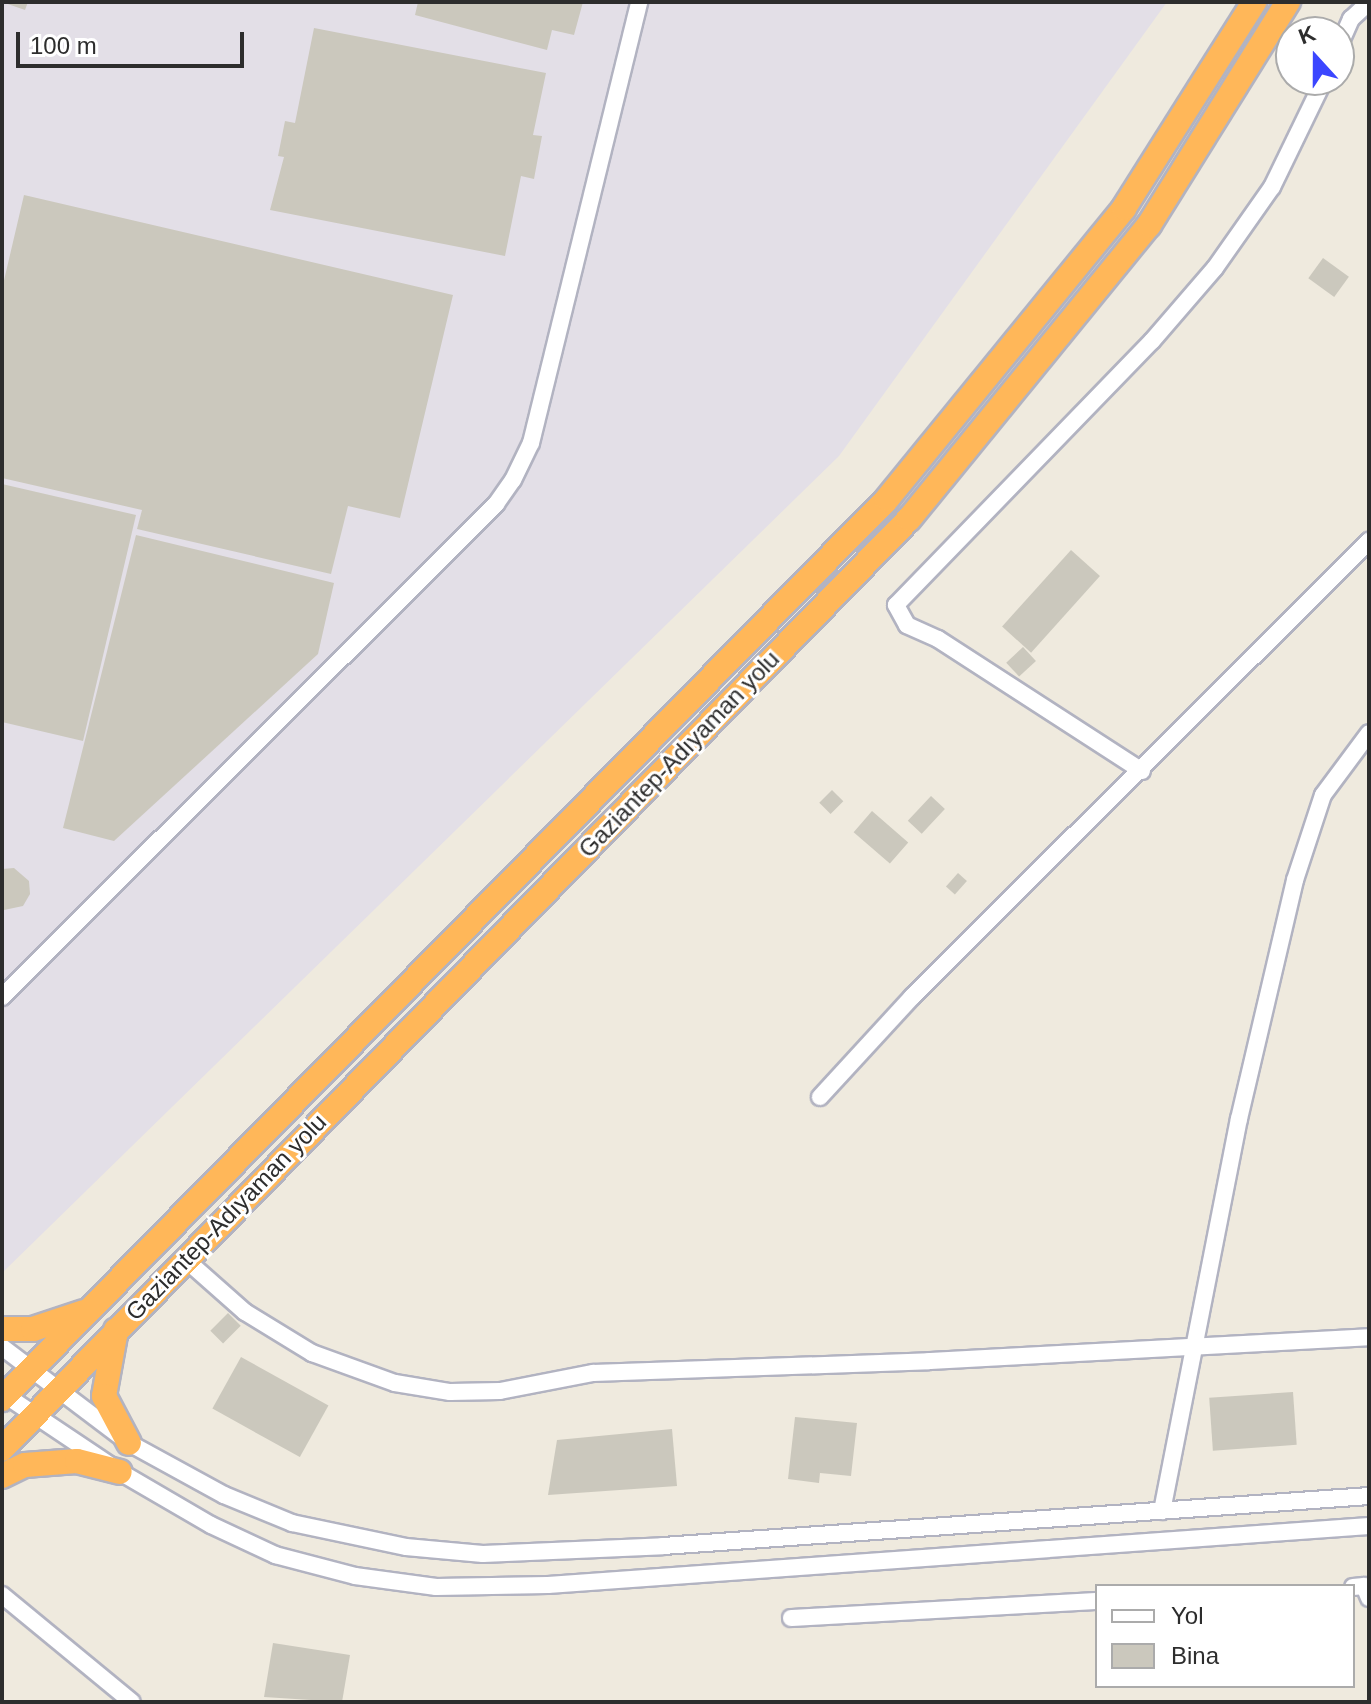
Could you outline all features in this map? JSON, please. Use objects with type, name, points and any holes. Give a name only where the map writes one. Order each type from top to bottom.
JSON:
[{"type":"highway","name":"Gaziantep-Adıyaman yolu","points":[[3,1396],[887,499],[1124,208],[1254,2]]},
{"type":"highway","name":"Gaziantep-Adıyaman yolu","points":[[2,1449],[38,1414],[58,1388],[909,519],[1149,225],[1288,2]]},
{"type":"highway","points":[[2,1329],[33,1329],[90,1310]]},
{"type":"highway","points":[[117,1328],[104,1396],[129,1443]]},
{"type":"highway","points":[[2,1476],[25,1465],[77,1461],[120,1472]]},
{"type":"street","points":[[2,997],[496,504],[513,480],[531,443],[639,2]]},
{"type":"street","points":[[1142,771],[938,639],[907,625],[896,605],[1152,341],[1215,268],[1272,187],[1316,96]]},
{"type":"street","points":[[820,1097],[912,997],[1142,771],[1369,541]]},
{"type":"street","points":[[1162,1511],[1239,1119],[1295,880],[1323,795],[1369,733]]},
{"type":"street","points":[[185,1259],[245,1312],[312,1353],[395,1383],[450,1392],[500,1391],[593,1373],[1194,1348],[1369,1337]]},
{"type":"street","points":[[2,1347],[129,1443],[224,1495],[292,1523],[347,1539],[483,1554],[1369,1496]]},
{"type":"street","points":[[3,1396],[38,1414],[120,1472],[211,1525],[275,1555],[355,1576],[436,1587],[548,1585],[1369,1526]]},
{"type":"street","points":[[1355,1587],[1364,1586],[1369,1598]]},
{"type":"street","points":[[2,1595],[132,1702]]},
{"type":"street","points":[[791,1618],[1095,1601]]},
{"type":"shaded area","points":[[2,2],[1167,2],[839,456],[2,1273]]},
{"type":"building","points":[[2,2],[28,2],[25,10]]},
{"type":"building","points":[[418,2],[583,2],[574,35],[552,30],[547,50],[415,15]]},
{"type":"building","points":[[314,28],[546,73],[533,135],[542,136],[534,179],[521,176],[505,256],[270,210],[284,157],[278,156],[285,121],[295,123]]},
{"type":"building","points":[[24,195],[453,295],[400,518],[348,506],[331,574],[137,529],[142,510],[2,478],[2,289]]},
{"type":"building","points":[[1323,258],[1349,277],[1334,297],[1308,278]]},
{"type":"building","points":[[2,484],[136,515],[83,741],[2,722]]},
{"type":"building","points":[[136,535],[334,583],[318,654],[114,841],[63,828]]},
{"type":"building","points":[[1071,550],[1100,576],[1031,653],[1002,627]]},
{"type":"building","points":[[1023,647],[1036,661],[1019,677],[1006,663]]},
{"type":"building","points":[[832,790],[843,801],[831,814],[819,803]]},
{"type":"building","points":[[931,796],[945,809],[922,834],[908,821]]},
{"type":"building","points":[[872,811],[908,842],[890,864],[854,832]]},
{"type":"building","points":[[14,868],[29,881],[30,894],[23,906],[4,910],[2,869]]},
{"type":"building","points":[[958,873],[967,881],[955,894],[946,886]]},
{"type":"building","points":[[228,1313],[241,1326],[223,1343],[210,1331]]},
{"type":"building","points":[[241,1357],[328,1405],[300,1457],[212,1409]]},
{"type":"building","points":[[1293,1392],[1297,1445],[1213,1451],[1209,1398]]},
{"type":"building","points":[[795,1417],[857,1423],[851,1476],[820,1473],[819,1483],[788,1479]]},
{"type":"building","points":[[672,1429],[677,1486],[548,1495],[557,1440]]},
{"type":"building","points":[[273,1643],[350,1655],[342,1702],[264,1697]]}]
